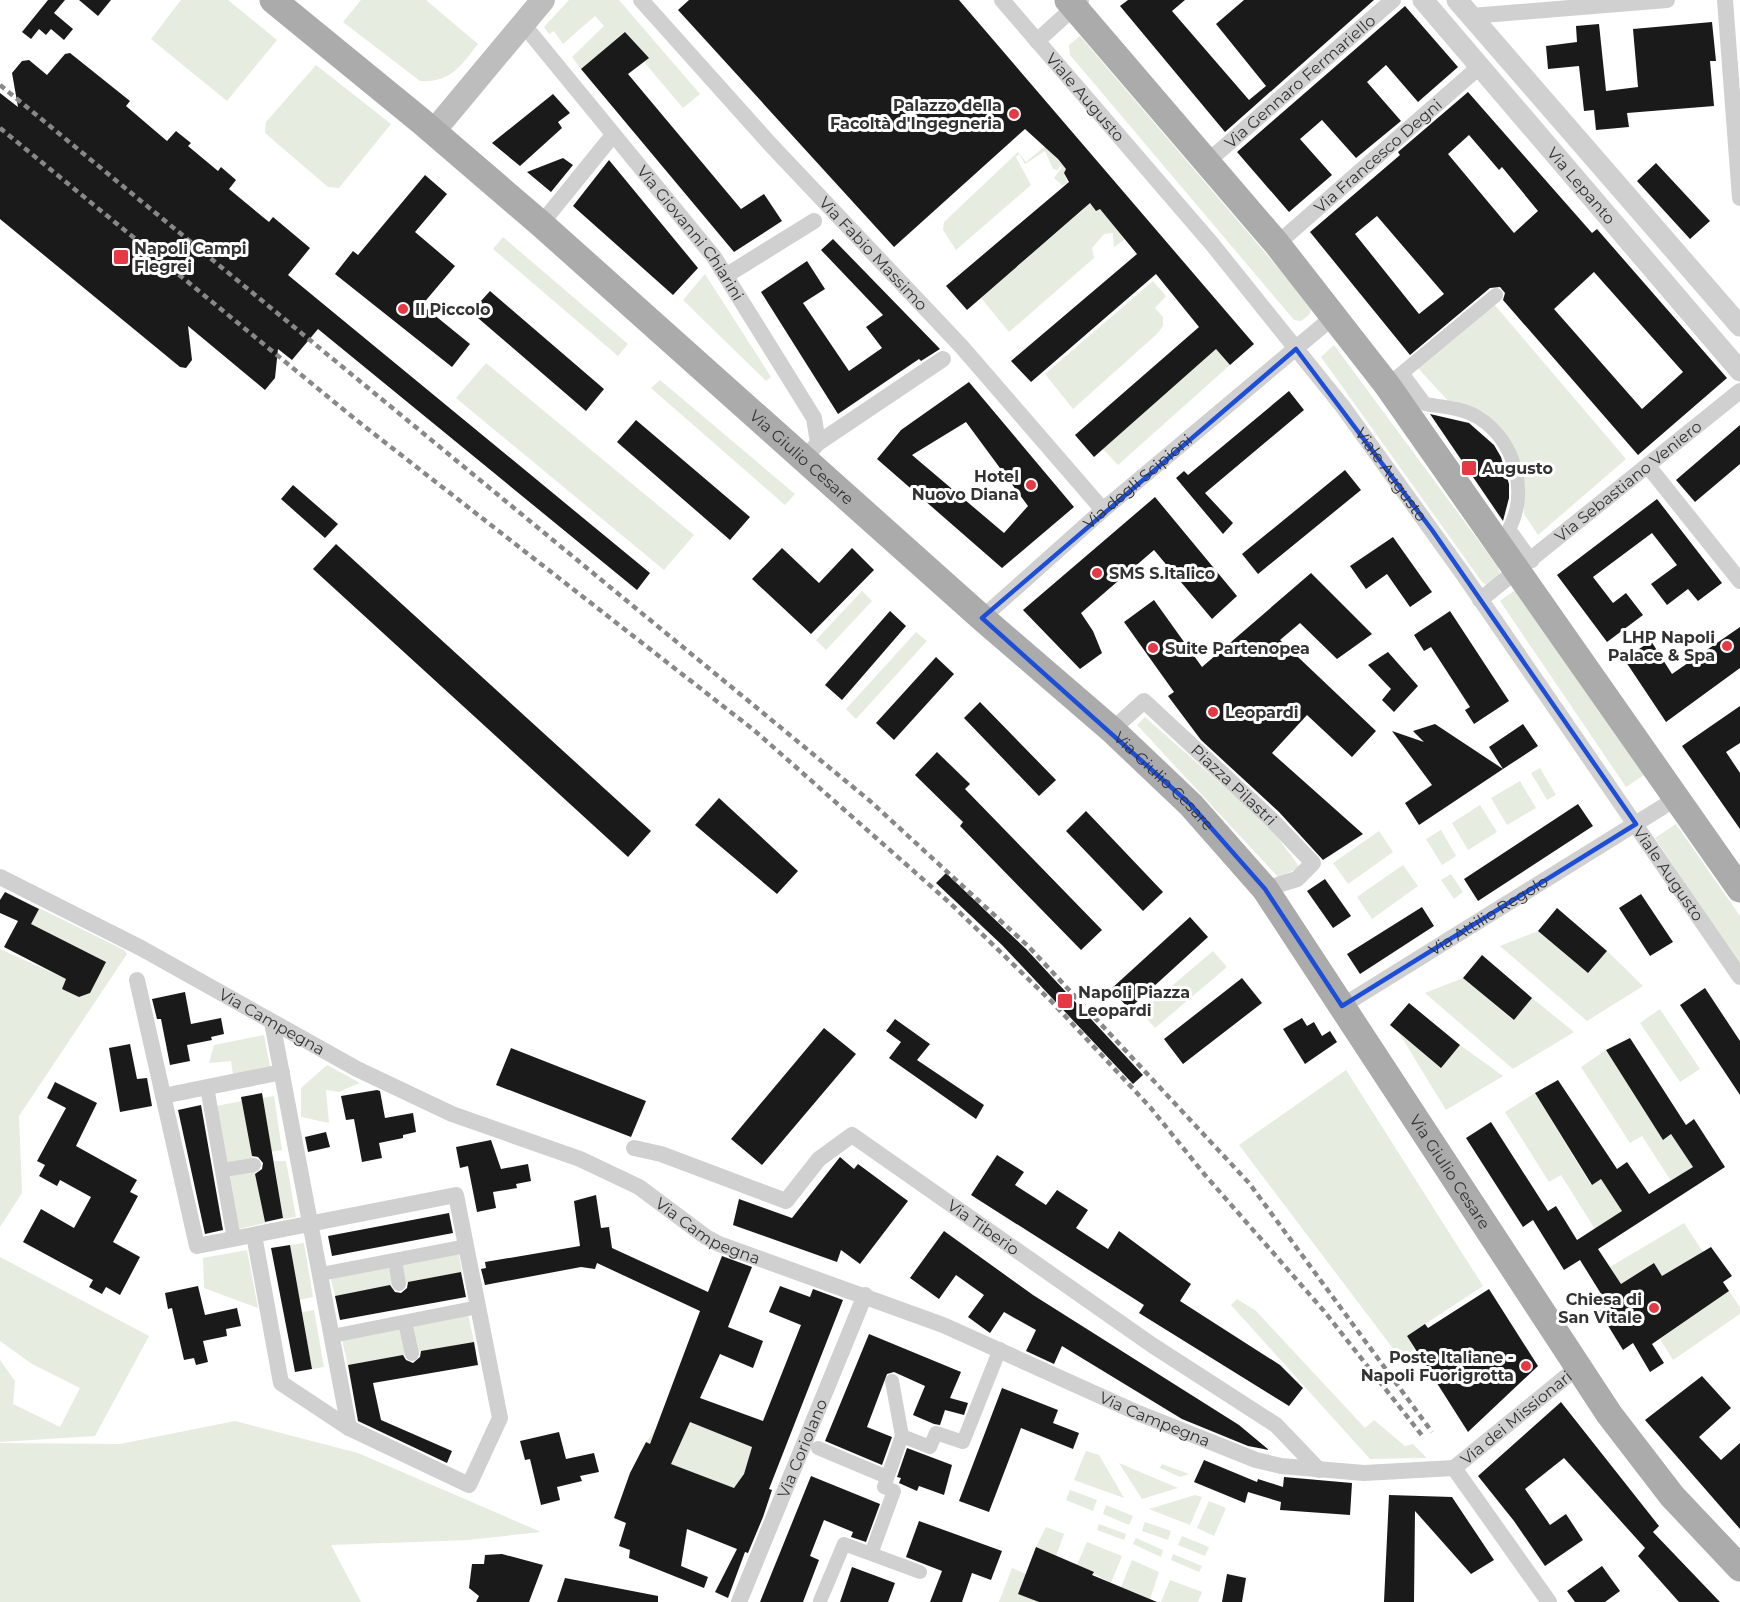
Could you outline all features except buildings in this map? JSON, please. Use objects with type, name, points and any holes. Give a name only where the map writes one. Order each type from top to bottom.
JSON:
[{"type":"main road","name":"Via Giulio Cesare","points":[[273,0],[434,132],[812,451],[982,618],[1112,730],[1191,805],[1265,889],[1609,1414],[1672,1496],[1740,1568]]},
{"type":"main road","points":[[434,132],[543,0]]},
{"type":"main road","points":[[1075,2],[1277,244],[1333,317],[1395,379],[1525,566],[1740,890]]},
{"type":"street","name":"Via Fabio Massimo","points":[[641,0],[770,144],[961,346],[1103,510]]},
{"type":"street","name":"Viale Augusto","points":[[1002,0],[1182,209],[1342,407],[1480,600],[1740,977]]},
{"type":"street","name":"Via Gennaro Fermariello","points":[[1207,162],[1393,0]]},
{"type":"street","name":"Via Lepanto","points":[[1457,0],[1740,326]]},
{"type":"street","points":[[1471,16],[1667,0]]},
{"type":"street","points":[[1725,0],[1740,198]]},
{"type":"street","points":[[1037,40],[1075,2]]},
{"type":"street","name":"Via Lepanto","points":[[1435,4],[1478,68],[1740,371]]},
{"type":"street","name":"Via Giovanni Chiarini","points":[[523,24],[727,275],[814,418],[812,451]]},
{"type":"street","name":"Via Francesco Degni","points":[[1277,244],[1478,68]]},
{"type":"street","points":[[541,224],[614,135]]},
{"type":"street","points":[[727,275],[814,221]]},
{"type":"street","points":[[1496,295],[1395,379],[1425,404],[1462,411],[1478,417],[1504,441],[1518,484],[1516,516],[1509,529],[1525,566]]},
{"type":"street","name":"Via degli Scipioni","points":[[982,618],[1103,510],[1333,317]]},
{"type":"street","points":[[812,451],[943,359]]},
{"type":"street","name":"Via Sebastiano Veniero","points":[[1480,600],[1740,392]]},
{"type":"street","points":[[1648,466],[1740,581]]},
{"type":"street","name":"Piazza Pilastri","points":[[1112,730],[1144,701],[1271,819],[1313,862],[1297,879],[1265,889]]},
{"type":"street","name":"Via Attilio Regolo","points":[[1342,1006],[1677,798]]},
{"type":"street","name":"Via Campegna","points":[[0,877],[141,948],[357,1069],[452,1114],[580,1159],[639,1187],[706,1237],[719,1244],[865,1295],[1000,1349],[1138,1413],[1256,1460],[1281,1466],[1364,1473],[1454,1468]]},
{"type":"street","points":[[137,980],[197,1246],[456,1195],[500,1418],[469,1485],[349,1428],[281,1383],[254,1235]]},
{"type":"street","points":[[272,1022],[312,1223],[349,1428]]},
{"type":"street","points":[[163,1096],[282,1072]]},
{"type":"street","points":[[207,1087],[224,1170],[234,1239]]},
{"type":"street","name":"Via Tiberio","points":[[634,1148],[661,1154],[786,1201],[819,1159],[852,1135],[1152,1345],[1276,1425],[1319,1470]]},
{"type":"street","points":[[224,1170],[254,1165]]},
{"type":"street","points":[[321,1274],[466,1246]]},
{"type":"street","points":[[395,1260],[399,1284]]},
{"type":"street","name":"Via Coriolano","points":[[740,1602],[865,1295]]},
{"type":"street","points":[[332,1336],[478,1307]]},
{"type":"street","points":[[405,1322],[412,1354]]},
{"type":"street","points":[[902,1436],[930,1447],[936,1433],[963,1442],[1000,1349]]},
{"type":"street","name":"Via dei Missionari","points":[[1454,1468],[1578,1367]]},
{"type":"street","points":[[871,1554],[894,1491],[884,1487],[902,1436],[892,1381]]},
{"type":"street","points":[[818,1448],[887,1477]]},
{"type":"street","points":[[1454,1468],[1549,1602]]},
{"type":"street","points":[[820,1601],[844,1544],[920,1572]]},
{"type":"highlighted area","points":[[1296,349],[1432,530],[1636,824],[1342,1006],[1265,889],[1191,805],[982,618]]},
{"type":"shaded area","points":[[181,0],[228,0],[277,40],[227,101],[151,39]]},
{"type":"shaded area","points":[[361,0],[426,0],[478,44],[454,72],[439,79],[420,81],[343,22]]},
{"type":"shaded area","points":[[569,0],[619,0],[700,94],[683,108],[644,62],[649,58],[625,32],[581,69],[572,57],[604,26],[595,16],[563,44],[554,31],[549,34],[544,27]]},
{"type":"shaded area","points":[[1080,36],[1291,283],[1311,310],[1309,315],[1301,321],[1294,320],[1070,55],[1069,45]]},
{"type":"shaded area","points":[[316,65],[391,124],[339,188],[328,187],[265,133],[266,122]]},
{"type":"shaded area","points":[[1045,146],[1066,169],[1064,173],[1068,184],[1062,185],[1054,178],[1062,167],[1060,166],[1058,170],[1053,169],[1045,151],[1025,164],[1019,154],[1016,157],[1031,185],[956,250],[943,230],[944,222],[1018,152],[1026,162]]},
{"type":"shaded area","points":[[1088,200],[1096,211],[1100,209],[1125,239],[1114,247],[1113,233],[1104,234],[1092,248],[1094,258],[1009,332],[981,298],[1085,208]]},
{"type":"shaded area","points":[[503,237],[628,344],[618,356],[493,249]]},
{"type":"shaded area","points":[[705,274],[771,377],[766,381],[683,300]]},
{"type":"shaded area","points":[[1153,281],[1166,296],[1155,308],[1163,317],[1163,326],[1157,334],[1073,409],[1045,374]]},
{"type":"shaded area","points":[[1493,303],[1626,459],[1538,535],[1524,514],[1521,462],[1509,441],[1449,402],[1418,368]]},
{"type":"shaded area","points":[[1334,345],[1498,567],[1501,576],[1488,586],[1482,582],[1321,357]]},
{"type":"shaded area","points":[[1216,349],[1230,365],[1118,465],[1103,449]]},
{"type":"shaded area","points":[[486,363],[694,535],[664,570],[456,398]]},
{"type":"shaded area","points":[[660,380],[795,494],[785,505],[651,388]]},
{"type":"shaded area","points":[[1518,588],[1644,775],[1626,787],[1500,601]]},
{"type":"shaded area","points":[[862,591],[872,601],[826,650],[816,640]]},
{"type":"shaded area","points":[[916,632],[927,641],[856,719],[846,709]]},
{"type":"shaded area","points":[[1145,717],[1271,828],[1300,868],[1278,877],[1137,725]]},
{"type":"shaded area","points":[[1540,768],[1556,795],[1547,800],[1531,773]]},
{"type":"shaded area","points":[[1520,781],[1536,808],[1507,825],[1491,798]]},
{"type":"shaded area","points":[[1480,805],[1497,832],[1468,850],[1452,823]]},
{"type":"shaded area","points":[[1676,824],[1740,916],[1740,965],[1655,838]]},
{"type":"shaded area","points":[[1441,830],[1456,856],[1442,865],[1426,839]]},
{"type":"shaded area","points":[[1379,831],[1393,852],[1348,884],[1333,863]]},
{"type":"shaded area","points":[[1403,865],[1418,886],[1372,919],[1357,897]]},
{"type":"shaded area","points":[[1451,874],[1463,892],[1454,899],[1441,880]]},
{"type":"shaded area","points":[[39,908],[124,950],[127,954],[19,1116],[22,1193],[0,1227],[0,949],[66,979],[62,989],[79,997],[90,993],[31,924]]},
{"type":"shaded area","points":[[1538,931],[1588,973],[1607,951],[1643,986],[1587,1021],[1500,946]]},
{"type":"shaded area","points":[[1213,951],[1227,967],[1155,1028],[1141,1012]]},
{"type":"shaded area","points":[[1463,978],[1513,1020],[1532,998],[1574,1032],[1513,1069],[1425,993]]},
{"type":"shaded area","points":[[1660,1009],[1700,1069],[1680,1082],[1640,1023]]},
{"type":"shaded area","points":[[1399,1033],[1441,1067],[1460,1045],[1503,1076],[1446,1110]]},
{"type":"shaded area","points":[[264,1035],[270,1067],[233,1074],[231,1061],[209,1063],[214,1045]]},
{"type":"shaded area","points":[[1606,1050],[1663,1139],[1671,1134],[1693,1167],[1671,1181],[1642,1136],[1630,1143],[1581,1067]]},
{"type":"shaded area","points":[[327,1065],[360,1083],[339,1092],[326,1090],[329,1123],[301,1117],[301,1088]]},
{"type":"shaded area","points":[[1346,1070],[1483,1286],[1407,1336],[1414,1349],[1401,1359],[1239,1145]]},
{"type":"shaded area","points":[[1535,1093],[1591,1185],[1601,1179],[1622,1211],[1595,1229],[1561,1175],[1549,1182],[1505,1112]]},
{"type":"shaded area","points":[[274,1096],[282,1150],[270,1152],[262,1098]]},
{"type":"shaded area","points":[[242,1101],[253,1160],[227,1165],[216,1106]]},
{"type":"shaded area","points":[[274,1161],[286,1161],[296,1217],[283,1219]]},
{"type":"shaded area","points":[[255,1171],[265,1223],[239,1229],[230,1175]]},
{"type":"shaded area","points":[[1684,1223],[1703,1252],[1662,1276],[1653,1263],[1621,1284],[1610,1267]]},
{"type":"shaded area","points":[[304,1243],[313,1297],[299,1300],[290,1245]]},
{"type":"shaded area","points":[[247,1250],[258,1308],[204,1288],[203,1258]]},
{"type":"shaded area","points":[[458,1250],[462,1272],[404,1283],[400,1261]]},
{"type":"shaded area","points":[[0,1257],[149,1336],[95,1436],[0,1442],[0,1360],[15,1381],[13,1404],[60,1427],[80,1388],[32,1364],[0,1341]]},
{"type":"shaded area","points":[[389,1264],[394,1285],[335,1296],[330,1275]]},
{"type":"shaded area","points":[[1729,1291],[1740,1307],[1740,1314],[1673,1360],[1660,1339]]},
{"type":"shaded area","points":[[1237,1299],[1256,1311],[1365,1428],[1374,1420],[1405,1446],[1413,1444],[1427,1458],[1370,1459],[1231,1305]]},
{"type":"shaded area","points":[[314,1310],[324,1367],[312,1369],[302,1312]]},
{"type":"shaded area","points":[[468,1314],[474,1342],[417,1352],[411,1323]]},
{"type":"shaded area","points":[[400,1327],[406,1355],[348,1365],[342,1340]]},
{"type":"shaded area","points":[[235,1421],[358,1453],[541,1532],[468,1540],[331,1545],[361,1602],[0,1602],[0,1443],[120,1444]]},
{"type":"shaded area","points":[[690,1422],[752,1447],[743,1477],[734,1488],[665,1462],[669,1452],[646,1442],[655,1430],[681,1441]]},
{"type":"shaded area","points":[[1086,1451],[1099,1455],[1124,1498],[1074,1480]]},
{"type":"shaded area","points":[[1119,1463],[1178,1488],[1142,1499]]},
{"type":"shaded area","points":[[1162,1464],[1189,1474],[1180,1477],[1160,1468]]},
{"type":"shaded area","points":[[1070,1490],[1097,1500],[1093,1511],[1066,1500]]},
{"type":"shaded area","points":[[1195,1495],[1202,1497],[1190,1525],[1149,1509]]},
{"type":"shaded area","points":[[1209,1501],[1226,1508],[1214,1536],[1197,1528]]},
{"type":"shaded area","points":[[1106,1505],[1133,1516],[1129,1525],[1103,1514]]},
{"type":"shaded area","points":[[1145,1522],[1171,1531],[1168,1540],[1142,1531]]},
{"type":"shaded area","points":[[1099,1524],[1126,1534],[1124,1540],[1097,1530]]},
{"type":"shaded area","points":[[1046,1527],[1064,1534],[1056,1556],[1036,1547]]},
{"type":"shaded area","points":[[1182,1536],[1209,1547],[1205,1556],[1178,1545]]},
{"type":"shaded area","points":[[1136,1538],[1163,1550],[1161,1557],[1133,1544]]},
{"type":"shaded area","points":[[1087,1542],[1122,1556],[1111,1583],[1077,1565]]},
{"type":"shaded area","points":[[1173,1554],[1202,1566],[1199,1572],[1171,1560]]},
{"type":"shaded area","points":[[1132,1560],[1159,1572],[1150,1599],[1121,1587]]},
{"type":"shaded area","points":[[1012,1568],[1026,1574],[1018,1594],[1039,1602],[999,1602]]},
{"type":"shaded area","points":[[1170,1580],[1202,1592],[1198,1602],[1161,1602]]},
{"type":"railway","points":[[0,85],[870,801],[1028,946],[1249,1183],[1432,1432]]},
{"type":"railway","points":[[0,128],[355,419],[755,731],[951,904],[1052,1002],[1150,1107],[1205,1175],[1324,1311],[1424,1438]]},
{"type":"place","name":"Palazzo della Facoltà d'Ingegneria","points":[[1014,114]]},
{"type":"place","name":"Napoli Campi Flegrei","points":[[121,257]]},
{"type":"place","name":"Il Piccolo","points":[[403,309]]},
{"type":"place","name":"Augusto","points":[[1469,468]]},
{"type":"place","name":"Hotel Nuovo Diana","points":[[1031,485]]},
{"type":"place","name":"SMS S.Italico","points":[[1097,573]]},
{"type":"place","name":"LHP Napoli Palace & Spa","points":[[1727,646]]},
{"type":"place","name":"Suite Partenopea","points":[[1153,648]]},
{"type":"place","name":"Leopardi","points":[[1213,712]]},
{"type":"place","name":"Napoli Piazza Leopardi","points":[[1065,1001]]},
{"type":"place","name":"Chiesa di San Vitale","points":[[1654,1308]]},
{"type":"place","name":"Poste Italiane - Napoli Fuorigrotta","points":[[1526,1366]]}]
